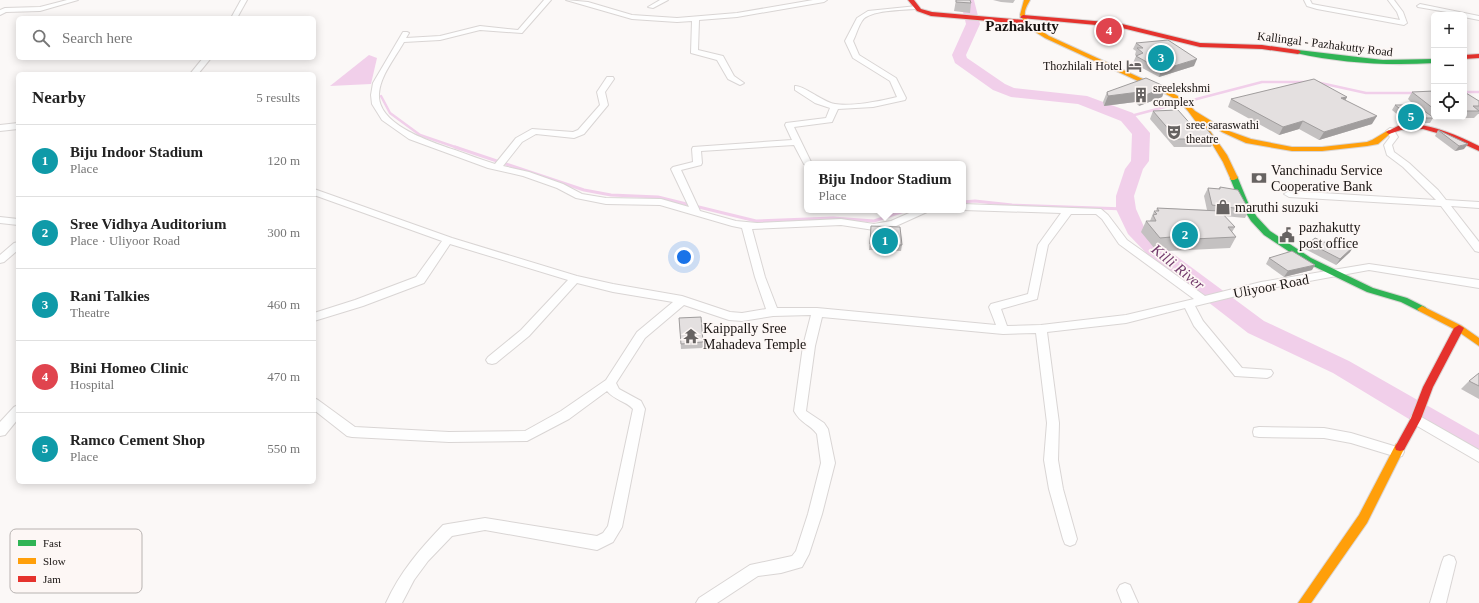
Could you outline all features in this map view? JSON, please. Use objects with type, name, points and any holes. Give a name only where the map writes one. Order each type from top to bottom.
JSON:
[{"type":"main road","points":[[1027,0],[1023,9],[1024,20],[1039,32],[1068,48],[1150,83],[1182,101],[1221,150],[1230,166],[1245,205],[1262,228],[1287,248],[1308,260],[1370,290],[1404,300],[1459,328],[1479,343]]},
{"type":"main road","name":"Kallingal - Pazhakutty Road","points":[[913,4],[920,11],[931,14],[982,19],[1083,22],[1130,28],[1191,44],[1270,47],[1343,60],[1386,64],[1431,61]]},
{"type":"main road","points":[[1467,57],[1479,56]]},
{"type":"main road","points":[[1192,112],[1224,132],[1236,137],[1277,147],[1313,149],[1351,146],[1375,142],[1385,133],[1397,128],[1417,127],[1436,130],[1457,137],[1479,149]]},
{"type":"main road","points":[[1304,603],[1363,519],[1397,452],[1416,419],[1428,387],[1459,328]]},
{"type":"street","points":[[0,13],[5,10],[40,10],[75,0]]},
{"type":"street","points":[[235,16],[244,0]]},
{"type":"street","points":[[548,0],[520,32],[480,28],[440,38],[403,36],[377,82],[375,95],[376,104],[385,118],[412,137],[498,167],[526,174],[579,196],[606,200],[661,202],[735,224],[757,226],[841,222],[874,227],[893,224],[917,213]]},
{"type":"street","points":[[569,0],[632,17],[677,20],[737,16],[824,0]]},
{"type":"street","points":[[651,7],[665,0]]},
{"type":"street","points":[[1307,0],[1309,5],[1317,7],[1404,23],[1400,12],[1391,0]]},
{"type":"street","points":[[798,88],[818,101],[834,107],[873,105],[902,98],[893,80],[856,56],[849,42],[859,19],[870,12],[913,4]]},
{"type":"street","points":[[1420,6],[1479,18]]},
{"type":"street","points":[[696,19],[694,51],[720,58],[731,78],[740,84]]},
{"type":"street","points":[[196,72],[205,60]]},
{"type":"street","points":[[498,167],[519,140],[535,131],[574,135],[581,132],[604,105],[601,92],[610,79]]},
{"type":"street","points":[[806,161],[789,125],[829,120],[834,107]]},
{"type":"street","points":[[0,128],[16,126]]},
{"type":"street","points":[[1390,131],[1394,137],[1388,145],[1390,153],[1424,180],[1479,249]]},
{"type":"street","points":[[696,212],[676,169],[698,163],[696,149],[797,142]]},
{"type":"street","name":"Uliyoor Road","points":[[316,193],[448,240],[575,279],[613,288],[682,300],[729,316],[742,317],[773,312],[817,312],[1003,330],[1042,328],[1126,319],[1261,286],[1369,267],[1479,284]]},
{"type":"street","points":[[1289,194],[1479,205]]},
{"type":"street","points":[[966,207],[1098,211],[1105,217],[1123,242],[1204,299]]},
{"type":"street","points":[[1003,330],[995,307],[1033,296],[1043,245],[1068,211]]},
{"type":"street","points":[[0,220],[16,222]]},
{"type":"street","points":[[746,225],[760,277],[773,312]]},
{"type":"street","points":[[316,316],[359,303],[420,280],[448,240]]},
{"type":"street","points":[[0,260],[16,247]]},
{"type":"street","points":[[492,360],[525,333],[575,279]]},
{"type":"street","points":[[316,405],[352,432],[449,437],[527,436],[565,415],[610,383],[641,335],[682,300]]},
{"type":"street","points":[[1188,303],[1198,323],[1239,373],[1267,373]]},
{"type":"street","points":[[704,603],[755,570],[796,562],[802,554],[816,514],[818,498],[828,463],[823,432],[819,427],[802,416],[800,411],[809,346],[817,312]]},
{"type":"street","points":[[1042,328],[1053,423],[1051,460],[1056,490],[1070,540]]},
{"type":"street","points":[[394,603],[409,575],[422,556],[448,530],[485,524],[597,543],[610,537],[615,527],[639,410],[637,404],[615,393],[611,389],[610,383]]},
{"type":"street","points":[[0,431],[16,412]]},
{"type":"street","points":[[1416,419],[1479,456]]},
{"type":"street","points":[[1259,432],[1324,433],[1351,438],[1397,452]]},
{"type":"street","points":[[1438,603],[1449,562]]},
{"type":"shaded area","points":[[369,55],[377,58],[371,84],[330,86]]},
{"type":"building","points":[[956,0],[970,0],[971,3],[956,2]]},
{"type":"building","points":[[1168,40],[1197,59],[1161,70],[1136,56],[1143,53],[1137,48],[1143,48],[1136,43]]},
{"type":"building","points":[[1146,78],[1166,87],[1143,96],[1139,92],[1108,96],[1107,92]]},
{"type":"building","points":[[1314,79],[1347,97],[1341,98],[1377,116],[1324,132],[1303,121],[1283,127],[1231,99]]},
{"type":"building","points":[[1431,91],[1431,107],[1412,92]]},
{"type":"building","points":[[1467,94],[1479,101],[1479,106],[1473,106],[1479,111],[1467,111]]},
{"type":"building","points":[[1395,105],[1416,105],[1431,116],[1431,118],[1427,118],[1410,116]]},
{"type":"building","points":[[1178,110],[1194,128],[1206,128],[1215,139],[1177,139],[1153,111]]},
{"type":"building","points":[[1438,130],[1468,144],[1459,146]]},
{"type":"building","points":[[1220,187],[1238,190],[1249,210],[1212,205],[1208,188],[1220,189]]},
{"type":"building","points":[[1157,208],[1220,211],[1235,227],[1228,227],[1236,237],[1173,240],[1171,237],[1160,238],[1146,221],[1156,221],[1153,215],[1157,214],[1154,211],[1159,211]]},
{"type":"building","points":[[871,226],[900,227],[902,245],[870,244]]},
{"type":"building","points":[[1315,238],[1333,246],[1339,240],[1354,246],[1340,259],[1309,243]]},
{"type":"building","points":[[1292,251],[1315,265],[1288,271],[1269,258]]},
{"type":"building","name":"Kaippally Sree Mahadeva Temple","points":[[701,317],[703,342],[681,344],[679,318]]},
{"type":"building","points":[[1479,373],[1479,386],[1469,381]]},
{"type":"waterway","name":"Killi River","points":[[967,0],[973,24],[959,55],[960,60],[999,87],[1011,92],[1081,99],[1127,117],[1141,133],[1140,161],[1134,169],[1125,196],[1126,209],[1135,230],[1157,252],[1256,327],[1341,367],[1479,448]]},
{"type":"waterway","points":[[1189,101],[1262,82],[1308,82]]},
{"type":"waterway","points":[[1316,82],[1366,93],[1415,93]]},
{"type":"waterway","points":[[1467,92],[1479,92]]},
{"type":"waterway","points":[[381,96],[390,113],[420,135],[458,148]]},
{"type":"waterway","points":[[1127,117],[1176,104]]},
{"type":"waterway","points":[[458,148],[584,190],[611,195],[658,197],[756,221],[833,218],[874,221],[898,213]]},
{"type":"waterway","points":[[966,202],[1126,209]]},
{"type":"traffic: fast","points":[[1298,52],[1383,62],[1400,63],[1431,61]]},
{"type":"traffic: fast","points":[[1234,178],[1245,205],[1254,219],[1267,233],[1308,260],[1370,290],[1404,300],[1422,309]]},
{"type":"traffic: slow","points":[[1027,0],[1022,13],[1023,17],[1031,26],[1047,37],[1146,82],[1184,102],[1219,148],[1234,178]]},
{"type":"traffic: slow","points":[[1192,112],[1224,131],[1249,141],[1292,149],[1322,149],[1367,144],[1375,142],[1389,132]]},
{"type":"traffic: slow","points":[[1422,309],[1459,328],[1479,343]]},
{"type":"traffic: slow","points":[[1304,603],[1363,519],[1400,447]]},
{"type":"traffic: jam","points":[[911,0],[919,10],[931,14],[1025,22]]},
{"type":"traffic: jam","points":[[1023,17],[1118,25],[1200,45],[1262,47],[1298,52]]},
{"type":"traffic: jam","points":[[1467,57],[1479,56]]},
{"type":"traffic: jam","points":[[1389,132],[1412,126],[1423,127],[1447,134],[1479,149]]},
{"type":"traffic: jam","points":[[1400,447],[1416,419],[1428,387],[1459,328]]},
{"type":"place","name":"Bini Homeo Clinic","points":[[1109,31]]},
{"type":"place","name":"Rani Talkies","points":[[1161,58]]},
{"type":"place","name":"Thozhilali Hotel","points":[[1134,66]]},
{"type":"place","name":"sreelekshmi complex","points":[[1141,95]]},
{"type":"place","name":"Ramco Cement Shop","points":[[1411,117]]},
{"type":"place","name":"sree saraswathi theatre","points":[[1174,132]]},
{"type":"place","name":"Vanchinadu Service Cooperative Bank","points":[[1259,178]]},
{"type":"place","name":"maruthi suzuki","points":[[1223,207]]},
{"type":"place","name":"Sree Vidhya Auditorium","points":[[1185,235]]},
{"type":"place","name":"pazhakutty post office","points":[[1287,235]]},
{"type":"place","name":"Biju Indoor Stadium","points":[[885,241]]},
{"type":"place","name":"Kaippally Sree Mahadeva Temple","points":[[691,336]]},
{"type":"district","name":"Pazhakutty","points":[[1022,26]]}]
